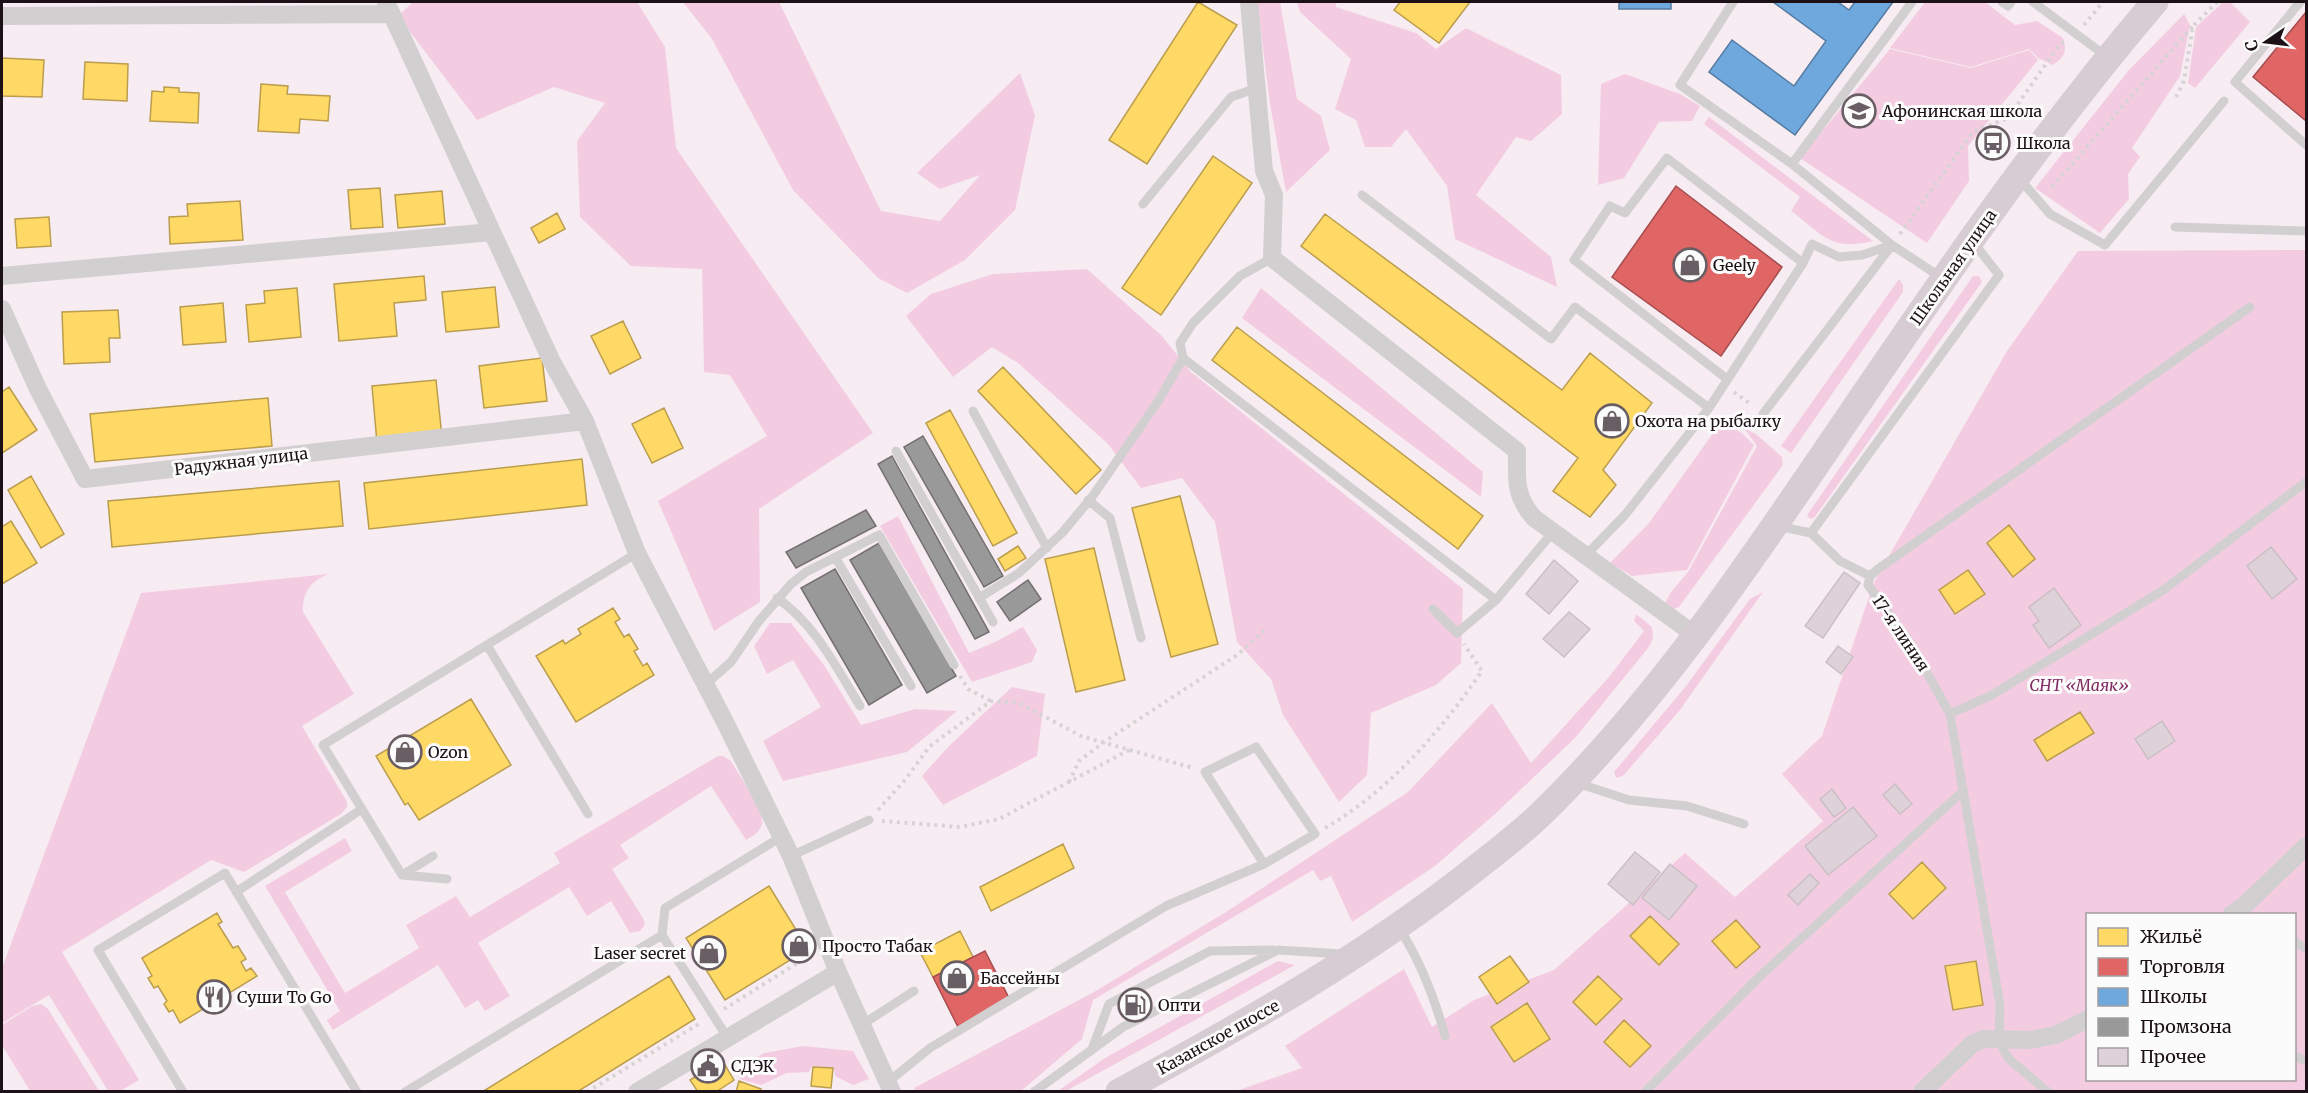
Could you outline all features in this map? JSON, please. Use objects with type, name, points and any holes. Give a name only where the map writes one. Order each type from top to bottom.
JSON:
[{"type":"main road","name":"Школьная улица","points":[[1572,781],[1618,732],[1695,635],[1769,533],[2017,176],[2108,57],[2155,2]]},
{"type":"main road","name":"Казанское шоссе","points":[[1119,1092],[1285,1000],[1357,955],[1446,892],[1506,844],[1540,815],[1572,781]]},
{"type":"street","points":[[1249,2],[1264,171],[1274,195],[1272,258],[1517,451],[1517,489],[1522,505],[1534,518],[1695,635]]},
{"type":"street","points":[[2,16],[389,8],[552,362],[585,421],[637,554],[706,684],[791,856],[838,972],[890,1087]]},
{"type":"street","points":[[2,276],[492,232]]},
{"type":"street","name":"Радужная улица","points":[[2,309],[39,389],[86,479],[585,421]]},
{"type":"street","points":[[2242,910],[2307,846]]},
{"type":"street","points":[[637,1092],[838,972]]},
{"type":"street","points":[[1922,1092],[1972,1044],[1983,1039],[2031,1040],[2056,1035],[2086,1020]]},
{"type":"lane","points":[[1733,2],[1680,85],[1792,164],[1892,245],[1944,279]]},
{"type":"lane","points":[[1792,164],[1912,2]]},
{"type":"lane","points":[[2002,2],[2008,6],[2011,2]]},
{"type":"lane","points":[[2033,2],[2108,57]]},
{"type":"lane","points":[[2300,2],[2235,81],[2307,145]]},
{"type":"lane","points":[[1143,204],[1231,97],[1257,88]]},
{"type":"lane","points":[[2017,176],[2050,214],[2105,245],[2224,101]]},
{"type":"lane","points":[[1725,382],[1575,260],[1580,251],[1610,206],[1625,213],[1667,158],[1803,263]]},
{"type":"lane","points":[[1362,195],[1551,339],[1575,307],[1708,408]]},
{"type":"lane","points":[[2175,227],[2307,231]]},
{"type":"lane","points":[[1811,533],[1999,275],[1972,240]]},
{"type":"lane","points":[[1585,555],[1625,515],[1708,408],[1803,263],[1812,244],[1839,257],[1862,255],[1892,245]]},
{"type":"lane","points":[[1763,414],[1892,245]]},
{"type":"lane","points":[[1272,258],[1240,276],[1193,323],[1180,343],[1183,358],[1496,600]]},
{"type":"lane","name":"17-я линия","points":[[1999,1039],[2000,1005],[1950,714],[1911,644],[1868,585],[1870,576],[1956,512],[2250,307]]},
{"type":"lane","points":[[979,598],[1019,573],[1047,548],[1088,500],[1159,400],[1183,358]]},
{"type":"lane","points":[[973,411],[1047,548]]},
{"type":"lane","points":[[896,452],[993,622]]},
{"type":"lane","points":[[1950,714],[1992,694],[2162,591],[2307,482]]},
{"type":"lane","points":[[1088,500],[1110,518],[1141,638]]},
{"type":"lane","points":[[1433,609],[1457,633],[1496,600],[1553,532]]},
{"type":"lane","points":[[1769,533],[1811,533],[1840,561],[1870,576]]},
{"type":"lane","points":[[706,684],[731,662],[777,598],[806,572],[879,535],[954,664]]},
{"type":"lane","points":[[402,875],[323,745],[637,554]]},
{"type":"lane","points":[[835,557],[911,686]]},
{"type":"lane","points":[[777,598],[794,609],[818,638],[860,706]]},
{"type":"lane","points":[[487,645],[588,814]]},
{"type":"lane","points":[[890,1087],[930,1048],[1166,906],[1264,864],[1315,834],[1256,747],[1205,772],[1264,864]]},
{"type":"lane","points":[[1572,781],[1629,800],[1687,806],[1744,824]]},
{"type":"lane","points":[[1645,1092],[1758,978],[1962,792]]},
{"type":"lane","points":[[236,892],[362,809]]},
{"type":"lane","points":[[791,856],[869,820]]},
{"type":"lane","points":[[727,1037],[662,935],[665,908],[781,837]]},
{"type":"lane","points":[[402,875],[433,856]]},
{"type":"lane","points":[[183,1092],[98,950],[225,873],[357,1092]]},
{"type":"lane","points":[[402,875],[447,879]]},
{"type":"lane","points":[[1398,926],[1418,957],[1445,1036]]},
{"type":"lane","points":[[405,1092],[662,935]]},
{"type":"lane","points":[[1092,1049],[1109,1004],[1210,951],[1278,950],[1357,955]]},
{"type":"lane","points":[[1034,1092],[1123,1026],[1278,950]]},
{"type":"lane","points":[[863,1024],[915,991]]},
{"type":"lane","points":[[1999,1039],[2010,1060],[2048,1092]]},
{"type":"path","points":[[1892,245],[1973,132],[2008,118],[2060,44],[2078,34],[2103,2]]},
{"type":"path","points":[[2052,187],[2193,26],[2217,2]]},
{"type":"path","points":[[2176,97],[2184,81],[2193,26]]},
{"type":"path","points":[[2008,118],[2010,104]]},
{"type":"path","points":[[1725,382],[1763,414]]},
{"type":"path","points":[[1069,783],[1079,761],[1104,742],[1237,655],[1265,630]]},
{"type":"path","points":[[1315,834],[1354,811],[1398,774],[1458,706],[1482,671],[1457,633]]},
{"type":"path","points":[[954,664],[968,689],[991,701],[1019,703],[1081,736],[1205,772]]},
{"type":"path","points":[[869,820],[905,780],[929,747],[991,701]]},
{"type":"path","points":[[869,820],[960,827],[999,819],[1131,749]]},
{"type":"path","points":[[587,1092],[816,951]]},
{"type":"green space","points":[[413,2],[637,2],[665,47],[676,148],[873,433],[759,509],[760,602],[714,631],[658,501],[767,436],[730,375],[704,372],[702,269],[631,266],[580,217],[577,141],[605,103],[554,87],[477,120],[398,16]]},
{"type":"green space","points":[[683,2],[779,2],[881,211],[940,221],[980,175],[940,189],[917,173],[1020,73],[1035,115],[1015,210],[965,260],[907,293],[878,278],[793,190],[712,39]]},
{"type":"green space","points":[[1257,2],[1280,2],[1297,99],[1321,116],[1330,150],[1286,192],[1270,104]]},
{"type":"green space","points":[[1297,2],[1336,2],[1336,7],[1416,33],[1436,49],[1466,28],[1561,75],[1562,114],[1531,141],[1516,137],[1476,195],[1551,257],[1557,287],[1455,239],[1447,186],[1406,129],[1391,147],[1365,147],[1356,120],[1335,109],[1351,59],[1300,12]]},
{"type":"green space","points":[[1925,2],[1985,2],[2015,25],[2037,21],[2063,38],[2064,53],[2053,65],[2038,58],[2029,49],[1971,67],[1890,48]]},
{"type":"green space","points":[[2223,2],[2230,2],[2250,22],[2195,88],[2188,83],[2196,27]]},
{"type":"green space","points":[[2184,14],[2190,25],[2180,76],[2132,148],[2140,157],[2128,174],[2129,199],[2100,233],[2035,188],[2129,70]]},
{"type":"green space","points":[[1890,49],[1971,68],[2029,50],[2038,60],[1968,146],[1969,181],[1927,243],[1800,158]]},
{"type":"green space","points":[[1625,74],[1680,94],[1700,106],[1692,121],[1659,122],[1624,178],[1598,185],[1601,84]]},
{"type":"green space","points":[[1709,117],[1873,241],[1847,244],[1820,234],[1791,211],[1800,197],[1704,124]]},
{"type":"green space","name":"СНТ «Маяк»","points":[[2306,250],[2306,1091],[1233,1092],[1302,1068],[1285,1046],[1404,969],[1432,1027],[1474,1000],[1554,970],[1685,853],[1735,897],[1823,821],[1782,774],[1822,736],[1874,582],[2007,351],[2078,251]]},
{"type":"green space","points":[[1087,269],[1161,335],[1191,372],[1463,589],[1461,663],[1436,685],[1371,713],[1367,775],[1339,802],[1283,715],[1271,679],[1237,642],[1215,522],[1182,478],[1141,488],[1108,444],[1018,363],[992,347],[953,377],[906,316],[931,294],[993,274]]},
{"type":"green space","points":[[1973,276],[1979,276],[1982,282],[1814,518],[1810,519],[1807,515]]},
{"type":"green space","points":[[1899,279],[1903,285],[1903,292],[1791,453],[1781,446]]},
{"type":"green space","points":[[1261,288],[1483,472],[1481,497],[1242,318]]},
{"type":"green space","points":[[1720,417],[1756,434],[1782,457],[1783,465],[1679,607],[1671,610],[1665,603],[1688,572],[1757,446],[1746,431]]},
{"type":"green space","points":[[1721,422],[1742,433],[1754,445],[1687,570],[1632,576],[1610,563],[1649,523]]},
{"type":"green space","points":[[898,516],[969,653],[1023,627],[1037,650],[1032,662],[972,682],[880,526]]},
{"type":"green space","points":[[329,574],[317,580],[309,588],[304,599],[303,612],[354,694],[302,726],[347,802],[347,807],[341,814],[244,872],[211,860],[62,952],[139,1080],[120,1091],[108,1091],[49,995],[2,1023],[2,968],[141,593]]},
{"type":"green space","points":[[1763,592],[1680,710],[1623,776],[1616,778],[1614,772],[1686,686],[1750,599]]},
{"type":"green space","points":[[1636,614],[1652,627],[1653,639],[1575,738],[1494,815],[1435,866],[1352,922],[1331,876],[1320,881],[1313,870],[1093,1000],[1082,1039],[1021,1091],[916,1091],[914,1088],[1094,992],[1226,912],[1408,792],[1492,703],[1531,763],[1609,677],[1644,631],[1634,621]]},
{"type":"green space","points":[[770,623],[791,623],[824,665],[861,725],[915,709],[957,711],[907,752],[783,781],[763,741],[821,707],[793,660],[767,674],[754,646]]},
{"type":"green space","points":[[1012,687],[1045,694],[1037,756],[943,805],[922,776],[949,746]]},
{"type":"green space","points":[[718,756],[731,761],[745,783],[762,818],[761,827],[756,834],[746,840],[711,786],[620,845],[629,858],[612,869],[643,918],[645,924],[640,931],[630,933],[611,901],[587,916],[569,887],[478,943],[510,996],[485,1011],[478,1000],[465,1008],[438,965],[333,1030],[327,1020],[340,1011],[265,886],[345,838],[352,851],[285,892],[345,993],[419,948],[406,925],[456,896],[470,917],[560,863],[554,853]]},
{"type":"green space","points":[[1278,961],[1295,965],[1066,1091],[1058,1091],[1105,1058]]},
{"type":"green space","points":[[41,1004],[48,1009],[99,1091],[30,1091],[2,1045],[2,1025],[32,1006]]},
{"type":"green space","points":[[803,1046],[853,1051],[869,1079],[853,1085],[835,1076],[834,1068],[812,1066],[809,1072],[787,1073],[761,1085],[740,1079],[734,1069],[764,1053]]},
{"type":"building: Жильё","points":[[1198,2],[1237,25],[1147,164],[1109,140]]},
{"type":"building: Жильё","points":[[1400,2],[1470,2],[1439,43],[1394,10]]},
{"type":"building: Жильё","points":[[2,58],[44,60],[42,97],[2,96]]},
{"type":"building: Жильё","points":[[85,62],[128,64],[127,101],[83,99]]},
{"type":"building: Жильё","points":[[261,84],[288,86],[287,94],[330,96],[328,121],[300,119],[299,133],[258,131]]},
{"type":"building: Жильё","points":[[164,87],[179,88],[179,92],[199,93],[198,123],[150,121],[152,91],[164,92]]},
{"type":"building: Жильё","points":[[1213,156],[1252,183],[1161,315],[1122,288]]},
{"type":"building: Жильё","points":[[380,188],[383,227],[351,229],[348,190]]},
{"type":"building: Жильё","points":[[442,191],[445,224],[398,228],[395,195]]},
{"type":"building: Жильё","points":[[240,201],[243,240],[170,244],[169,217],[188,216],[187,204]]},
{"type":"building: Жильё","points":[[557,213],[565,229],[539,243],[531,228]]},
{"type":"building: Жильё","points":[[1325,214],[1562,390],[1590,353],[1652,403],[1603,470],[1616,485],[1590,517],[1553,491],[1578,458],[1301,246]]},
{"type":"building: Жильё","points":[[49,217],[51,246],[17,248],[15,219]]},
{"type":"building: Жильё","points":[[424,276],[426,300],[394,303],[397,336],[339,341],[334,284]]},
{"type":"building: Жильё","points":[[495,287],[499,327],[446,332],[442,292]]},
{"type":"building: Жильё","points":[[297,288],[301,337],[249,342],[246,305],[265,303],[264,291]]},
{"type":"building: Жильё","points":[[223,303],[226,342],[183,345],[180,307]]},
{"type":"building: Жильё","points":[[118,310],[120,338],[109,338],[110,362],[64,364],[62,312]]},
{"type":"building: Жильё","points":[[623,321],[641,358],[610,374],[591,336]]},
{"type":"building: Жильё","points":[[1237,327],[1483,516],[1458,549],[1212,360]]},
{"type":"building: Жильё","points":[[542,358],[547,401],[484,408],[479,366]]},
{"type":"building: Жильё","points":[[1003,367],[1101,470],[1076,494],[978,391]]},
{"type":"building: Жильё","points":[[436,380],[442,437],[377,443],[372,386]]},
{"type":"building: Жильё","points":[[9,387],[37,430],[2,453],[2,392]]},
{"type":"building: Жильё","points":[[268,398],[272,446],[95,462],[90,414]]},
{"type":"building: Жильё","points":[[664,408],[683,448],[652,463],[632,424]]},
{"type":"building: Жильё","points":[[950,410],[1017,533],[993,546],[926,423]]},
{"type":"building: Жильё","points":[[582,459],[587,505],[369,529],[364,483]]},
{"type":"building: Жильё","points":[[31,476],[64,534],[41,548],[8,490]]},
{"type":"building: Жильё","points":[[339,481],[343,526],[112,547],[108,501]]},
{"type":"building: Жильё","points":[[1180,496],[1218,644],[1171,657],[1132,508]]},
{"type":"building: Жильё","points":[[11,521],[37,563],[2,584],[2,527]]},
{"type":"building: Жильё","points":[[2009,525],[2035,559],[2013,577],[1987,543]]},
{"type":"building: Жильё","points":[[1018,546],[1026,558],[1005,571],[998,559]]},
{"type":"building: Жильё","points":[[1094,548],[1125,680],[1076,692],[1045,559]]},
{"type":"building: Жильё","points":[[1968,570],[1985,594],[1955,614],[1939,590]]},
{"type":"building: Жильё","points":[[613,608],[620,619],[615,622],[624,637],[629,634],[638,649],[634,651],[643,666],[647,663],[654,675],[576,722],[536,656],[563,640],[565,644],[581,634],[578,629]]},
{"type":"building: Жильё","points":[[471,699],[511,765],[419,820],[408,803],[405,805],[376,756]]},
{"type":"building: Жильё","points":[[2080,712],[2094,733],[2047,761],[2034,740]]},
{"type":"building: Жильё","points":[[1063,844],[1074,868],[991,911],[980,887]]},
{"type":"building: Жильё","points":[[1922,862],[1946,888],[1913,919],[1889,894]]},
{"type":"building: Жильё","points":[[769,886],[808,949],[725,1000],[686,938]]},
{"type":"building: Жильё","points":[[217,913],[222,922],[218,924],[233,948],[238,946],[246,959],[241,962],[246,971],[251,968],[257,976],[180,1023],[173,1010],[169,1012],[164,1004],[167,1001],[158,986],[154,988],[148,978],[152,976],[142,958]]},
{"type":"building: Жильё","points":[[1650,916],[1679,944],[1659,965],[1630,936]]},
{"type":"building: Жильё","points":[[1736,920],[1760,947],[1736,968],[1712,941]]},
{"type":"building: Жильё","points":[[960,931],[973,957],[933,977],[920,952]]},
{"type":"building: Жильё","points":[[1510,956],[1529,982],[1497,1004],[1479,977]]},
{"type":"building: Жильё","points":[[1976,961],[1983,1005],[1953,1010],[1945,966]]},
{"type":"building: Жильё","points":[[669,976],[695,1019],[577,1092],[482,1092]]},
{"type":"building: Жильё","points":[[1598,976],[1622,999],[1596,1025],[1573,1002]]},
{"type":"building: Жильё","points":[[1527,1003],[1550,1039],[1514,1062],[1491,1027]]},
{"type":"building: Жильё","points":[[1624,1020],[1651,1046],[1630,1067],[1604,1042]]},
{"type":"building: Жильё","points":[[722,1060],[734,1080],[716,1092],[698,1092],[690,1080]]},
{"type":"building: Жильё","points":[[813,1067],[833,1068],[831,1088],[811,1086]]},
{"type":"building: Жильё","points":[[739,1081],[761,1089],[760,1092],[736,1092]]},
{"type":"building: Торговля","points":[[2306,12],[2306,121],[2253,77]]},
{"type":"building: Торговля","points":[[1676,186],[1782,267],[1721,356],[1612,277]]},
{"type":"building: Торговля","points":[[985,951],[1010,1000],[958,1027],[933,977]]},
{"type":"building: Школы","points":[[1619,2],[1671,2],[1671,9],[1619,9]]},
{"type":"building: Школы","points":[[1773,2],[1838,2],[1849,10],[1855,2],[1893,2],[1795,135],[1709,72],[1732,40],[1794,86],[1826,41]]},
{"type":"building: Промзона","points":[[923,436],[1003,576],[984,587],[904,447]]},
{"type":"building: Промзона","points":[[892,456],[989,632],[975,639],[878,464]]},
{"type":"building: Промзона","points":[[866,510],[876,526],[796,568],[786,552]]},
{"type":"building: Промзона","points":[[879,543],[956,676],[927,693],[850,560]]},
{"type":"building: Промзона","points":[[835,569],[902,685],[869,705],[801,588]]},
{"type":"building: Промзона","points":[[1028,580],[1041,599],[1010,621],[997,602]]},
{"type":"building: Прочее","points":[[2271,547],[2297,579],[2272,599],[2247,566]]},
{"type":"building: Прочее","points":[[1554,560],[1578,581],[1549,614],[1526,594]]},
{"type":"building: Прочее","points":[[1844,572],[1860,583],[1823,638],[1805,626]]},
{"type":"building: Прочее","points":[[2054,588],[2081,625],[2049,648],[2033,625],[2039,621],[2029,607]]},
{"type":"building: Прочее","points":[[1569,612],[1590,629],[1564,657],[1543,639]]},
{"type":"building: Прочее","points":[[1838,646],[1853,657],[1841,674],[1826,662]]},
{"type":"building: Прочее","points":[[2162,721],[2175,741],[2148,759],[2135,739]]},
{"type":"building: Прочее","points":[[1895,784],[1912,804],[1900,814],[1883,795]]},
{"type":"building: Прочее","points":[[1832,789],[1846,808],[1834,817],[1820,799]]},
{"type":"building: Прочее","points":[[1853,807],[1877,836],[1828,875],[1805,846]]},
{"type":"building: Прочее","points":[[1635,852],[1660,872],[1633,905],[1608,884]]},
{"type":"building: Прочее","points":[[1670,864],[1697,886],[1669,920],[1642,898]]},
{"type":"building: Прочее","points":[[1810,874],[1819,883],[1798,905],[1788,895]]},
{"type":"place","name":"Афонинская школа","points":[[1859,111]]},
{"type":"place","name":"Школа","points":[[1993,143]]},
{"type":"place","name":"Geely","points":[[1690,265]]},
{"type":"place","name":"Охота на рыбалку","points":[[1612,421]]},
{"type":"place","name":"Ozon","points":[[405,752]]},
{"type":"place","name":"Просто Табак","points":[[799,946]]},
{"type":"place","name":"Laser secret","points":[[709,953]]},
{"type":"place","name":"Бассейны","points":[[957,978]]},
{"type":"place","name":"Суши To Go","points":[[214,997]]},
{"type":"place","name":"Опти","points":[[1135,1005]]},
{"type":"place","name":"СДЭК","points":[[708,1066]]}]
